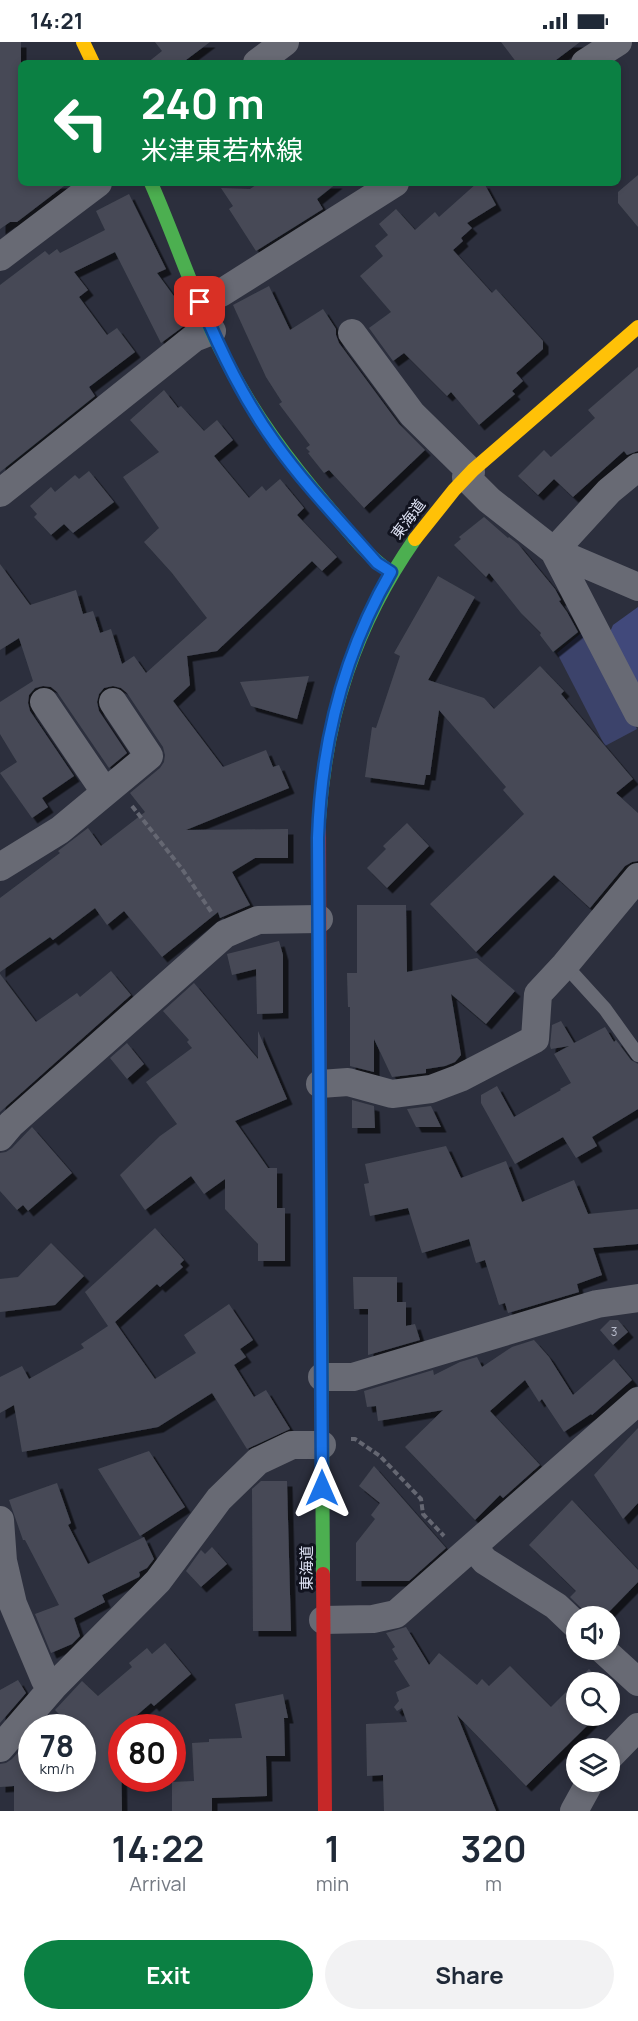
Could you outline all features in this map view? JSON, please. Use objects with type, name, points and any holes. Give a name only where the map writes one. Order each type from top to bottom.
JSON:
[{"type":"main road","points":[[83,42],[92,60]]},
{"type":"main road","points":[[152,186],[212,331],[249,403],[276,444],[377,563],[391,572]]},
{"type":"main road","name":"東海道","points":[[325,1811],[323,1620],[334,1442],[322,1377],[319,810],[329,729],[344,675],[373,605],[391,572],[419,530],[468,475],[638,327]]},
{"type":"street","points":[[261,60],[285,42]]},
{"type":"street","points":[[590,60],[618,42]]},
{"type":"street","points":[[0,257],[94,186]]},
{"type":"street","points":[[200,302],[221,293],[390,186]]},
{"type":"street","points":[[0,493],[194,338],[212,331]]},
{"type":"street","points":[[352,333],[412,414],[489,500],[554,551],[638,587]]},
{"type":"street","points":[[554,551],[609,490],[638,467]]},
{"type":"street","points":[[554,551],[638,713]]},
{"type":"street","points":[[44,702],[110,788]]},
{"type":"street","points":[[0,867],[60,830],[148,756],[112,702]]},
{"type":"street","points":[[320,1084],[348,1082],[392,1094],[431,1089],[460,1078],[535,1039],[538,994],[638,877]]},
{"type":"street","points":[[1,1135],[225,934],[258,920],[319,919]]},
{"type":"street","points":[[322,1377],[353,1377],[597,1304],[638,1298]]},
{"type":"street","points":[[323,1620],[374,1619],[396,1614],[638,1401]]},
{"type":"street","points":[[0,1748],[53,1688],[158,1581],[219,1499],[258,1461],[292,1445],[334,1442]]},
{"type":"street","points":[[0,1520],[3,1561],[13,1604],[45,1680],[53,1688]]},
{"type":"street","points":[[468,1552],[556,1606],[566,1615]]},
{"type":"street","points":[[614,1660],[638,1682]]},
{"type":"street","points":[[620,1746],[638,1727]]},
{"type":"street","points":[[574,1811],[584,1792]]},
{"type":"lane","points":[[565,965],[605,1008],[638,1055]]},
{"type":"path","points":[[110,788],[182,869],[225,934]]},
{"type":"path","points":[[334,1442],[355,1439],[380,1456],[421,1499],[423,1514],[468,1552]]},
{"type":"shaded area","points":[[638,607],[638,687],[610,632],[613,625]]},
{"type":"shaded area","points":[[586,629],[637,729],[605,746],[557,653]]},
{"type":"building","points":[[0,42],[21,42],[21,60],[18,60],[18,186],[64,186],[17,222],[10,222],[0,229]]},
{"type":"building","points":[[155,42],[210,42],[186,60],[151,60],[162,51]]},
{"type":"building","points":[[501,42],[580,42],[556,60],[515,60]]},
{"type":"building","points":[[638,175],[638,227],[618,203],[618,192]]},
{"type":"building","points":[[254,186],[333,186],[317,199],[323,209],[256,251],[229,209],[233,206],[221,188],[250,189]]},
{"type":"building","points":[[474,186],[486,186],[496,205],[467,223],[472,228],[453,250],[492,293],[496,289],[543,341],[543,349],[516,373],[523,381],[512,391],[515,394],[479,425],[451,392],[447,396],[404,353],[393,361],[369,328],[391,312],[360,276],[383,256],[375,246],[388,235],[379,224],[396,209],[415,230],[435,212],[439,217]]},
{"type":"building","points":[[129,194],[166,269],[157,273],[179,303],[188,323],[161,343],[115,252],[74,272],[88,290],[79,297],[107,335],[117,328],[135,352],[89,387],[95,396],[0,472],[0,285],[45,251],[49,255],[57,249],[60,253],[105,230],[96,211]]},
{"type":"building","points":[[269,286],[290,330],[323,309],[336,329],[339,343],[399,424],[425,450],[364,508],[329,470],[324,473],[308,453],[310,452],[306,448],[310,445],[279,404],[282,402],[266,377],[233,305]]},
{"type":"building","points":[[638,367],[638,451],[627,455],[624,451],[573,497],[554,479],[538,495],[518,476],[544,450],[551,457],[595,418],[588,410]]},
{"type":"building","points":[[164,390],[178,408],[181,406],[204,431],[217,420],[233,440],[214,456],[249,498],[262,486],[266,491],[280,479],[304,508],[297,515],[337,557],[322,571],[312,561],[217,651],[187,656],[190,685],[173,701],[223,767],[266,750],[273,767],[279,765],[289,788],[186,830],[288,829],[288,858],[255,858],[232,872],[250,905],[220,918],[218,912],[162,957],[124,911],[107,925],[95,908],[53,940],[50,937],[0,972],[0,898],[60,853],[58,851],[88,828],[101,846],[145,812],[130,793],[160,768],[165,755],[163,747],[127,693],[121,688],[113,686],[104,688],[97,702],[99,711],[127,753],[109,768],[57,692],[51,687],[35,688],[29,695],[30,711],[74,776],[42,798],[48,807],[32,818],[0,773],[17,762],[0,734],[0,702],[33,681],[19,638],[0,650],[0,564],[30,605],[76,590],[83,614],[93,611],[100,633],[111,629],[122,664],[134,656],[146,673],[207,618],[144,542],[159,528],[123,477],[159,452],[130,420]]},
{"type":"building","points":[[89,471],[114,502],[73,533],[64,524],[51,535],[34,517],[37,514],[30,506],[51,487],[55,492],[75,475],[79,479]]},
{"type":"building","points":[[484,517],[518,544],[555,589],[561,600],[559,601],[578,632],[553,652],[540,635],[541,633],[521,613],[489,573],[486,577],[454,545],[461,539],[459,537]]},
{"type":"building","points":[[438,576],[475,597],[428,680],[484,698],[494,709],[540,666],[564,691],[561,694],[633,779],[616,793],[638,813],[638,861],[625,866],[590,908],[554,875],[476,952],[430,904],[524,814],[503,790],[506,787],[439,710],[430,775],[426,775],[424,785],[365,777],[372,727],[376,728],[400,656],[394,653]]},
{"type":"building","points":[[309,676],[297,719],[251,706],[240,682]]},
{"type":"building","points":[[407,823],[429,846],[387,888],[367,868],[386,849],[383,846]]},
{"type":"building","points":[[357,905],[406,905],[407,972],[477,958],[515,991],[486,1024],[451,994],[461,1055],[455,1062],[426,1069],[426,1073],[392,1077],[374,1039],[374,1072],[350,1066],[350,1007],[348,1007],[347,973],[357,973]]},
{"type":"building","points":[[279,941],[283,955],[283,1013],[257,1014],[256,969],[232,975],[227,954]]},
{"type":"building","points":[[111,971],[131,995],[0,1112],[0,974],[36,1022],[77,993],[80,997]]},
{"type":"building","points":[[194,983],[258,1059],[258,1031],[287,1099],[235,1121],[268,1168],[277,1168],[277,1208],[285,1208],[285,1261],[258,1261],[258,1244],[225,1209],[225,1179],[204,1194],[191,1176],[145,1210],[120,1175],[160,1136],[177,1124],[146,1082],[192,1048],[187,1042],[189,1040],[163,1011]]},
{"type":"building","points":[[561,1021],[574,1043],[605,1027],[614,1042],[616,1040],[631,1060],[638,1064],[638,1109],[592,1137],[597,1146],[576,1158],[563,1137],[515,1164],[481,1103],[481,1095],[497,1086],[514,1117],[571,1083],[554,1054],[569,1046],[551,1049],[550,1046],[552,1025]]},
{"type":"building","points":[[127,1043],[144,1064],[127,1079],[110,1058]]},
{"type":"building","points":[[352,1100],[374,1106],[375,1128],[352,1128]]},
{"type":"building","points":[[431,1106],[441,1127],[416,1127],[407,1109]]},
{"type":"building","points":[[32,1127],[72,1173],[28,1211],[23,1205],[17,1210],[0,1191],[0,1153],[12,1148]]},
{"type":"building","points":[[446,1146],[461,1178],[506,1161],[522,1202],[574,1180],[588,1214],[638,1209],[638,1244],[593,1248],[602,1275],[577,1284],[579,1292],[508,1313],[505,1303],[499,1305],[485,1260],[476,1263],[469,1239],[422,1253],[408,1208],[370,1216],[364,1184],[369,1183],[365,1164]]},
{"type":"building","points":[[155,1228],[184,1260],[180,1264],[183,1267],[160,1287],[157,1284],[115,1322],[155,1379],[196,1353],[184,1335],[229,1304],[253,1340],[240,1349],[246,1357],[234,1365],[254,1397],[266,1390],[290,1429],[247,1449],[212,1393],[158,1427],[22,1452],[14,1405],[0,1413],[0,1377],[22,1366],[29,1379],[84,1348],[81,1344],[108,1326],[85,1292]]},
{"type":"building","points":[[51,1243],[84,1276],[55,1305],[0,1312],[0,1279],[18,1277]]},
{"type":"building","points":[[353,1277],[397,1277],[397,1302],[406,1302],[406,1326],[415,1324],[420,1340],[368,1355],[368,1309],[354,1309]]},
{"type":"building","points":[[610,1320],[618,1320],[628,1332],[613,1345],[600,1330]]},
{"type":"building","points":[[534,1340],[549,1357],[573,1395],[614,1359],[632,1380],[592,1415],[564,1432],[542,1399],[539,1402],[525,1380],[490,1411],[540,1465],[503,1498],[500,1495],[475,1520],[405,1447],[443,1410],[378,1421],[376,1406],[367,1407],[364,1391],[433,1370],[434,1375],[460,1362],[477,1357],[482,1367],[512,1347]]},
{"type":"building","points":[[638,1428],[638,1503],[623,1519],[594,1475]]},
{"type":"building","points":[[149,1451],[185,1507],[140,1536],[98,1469]]},
{"type":"building","points":[[374,1466],[446,1548],[409,1581],[356,1581],[356,1543],[375,1519],[371,1515],[380,1503],[359,1486]]},
{"type":"building","points":[[261,1481],[287,1481],[291,1631],[253,1631],[252,1489]]},
{"type":"building","points":[[57,1483],[71,1523],[68,1525],[88,1564],[144,1537],[154,1559],[147,1568],[139,1572],[139,1577],[102,1595],[105,1602],[74,1618],[80,1636],[72,1644],[51,1653],[35,1614],[59,1605],[23,1540],[9,1500]]},
{"type":"building","points":[[572,1500],[638,1570],[638,1582],[615,1606],[579,1606],[570,1597],[576,1591],[529,1545]]},
{"type":"building","points":[[212,1547],[227,1564],[201,1587],[186,1571],[201,1550],[205,1554]]},
{"type":"building","points":[[406,1627],[429,1665],[439,1653],[477,1685],[482,1679],[489,1686],[510,1666],[551,1707],[566,1692],[566,1726],[587,1726],[575,1738],[566,1738],[566,1747],[526,1786],[457,1715],[496,1811],[384,1811],[383,1775],[367,1776],[366,1724],[407,1722],[402,1708],[397,1711],[394,1707],[399,1701],[396,1692],[410,1686],[394,1661],[398,1659],[392,1649],[395,1647],[386,1633]]},
{"type":"building","points":[[165,1643],[191,1674],[154,1706],[151,1703],[138,1714],[108,1714],[108,1792],[122,1792],[122,1811],[14,1811],[14,1786],[0,1787],[0,1764],[6,1763],[18,1752],[18,1792],[96,1792],[96,1714],[59,1714],[55,1710],[82,1681],[98,1696],[132,1667],[129,1663],[147,1648],[152,1654]]},
{"type":"building","points":[[18,1680],[26,1693],[0,1723],[0,1690]]},
{"type":"building","points":[[283,1694],[288,1718],[284,1718],[285,1756],[266,1756],[267,1796],[212,1798],[212,1811],[172,1811],[172,1792],[186,1792],[186,1781],[194,1781],[192,1743],[209,1742],[209,1739],[242,1738],[235,1704]]},
{"type":"traffic: fast","points":[[152,186],[205,317],[248,399],[272,436],[314,490],[365,550],[391,572]]},
{"type":"traffic: fast","points":[[319,820],[329,744],[347,672],[376,604],[415,539]]},
{"type":"traffic: fast","points":[[320,1160],[323,1574]]},
{"type":"traffic: slow","points":[[83,42],[92,60]]},
{"type":"traffic: slow","points":[[415,539],[473,470],[638,327]]},
{"type":"traffic: jam","points":[[319,820],[320,1160]]},
{"type":"traffic: jam","points":[[323,1574],[325,1811]]},
{"type":"route","points":[[200,302],[225,360],[249,403],[276,444],[377,563],[391,572],[364,624],[344,675],[329,729],[321,783],[318,838],[322,1488]]}]
